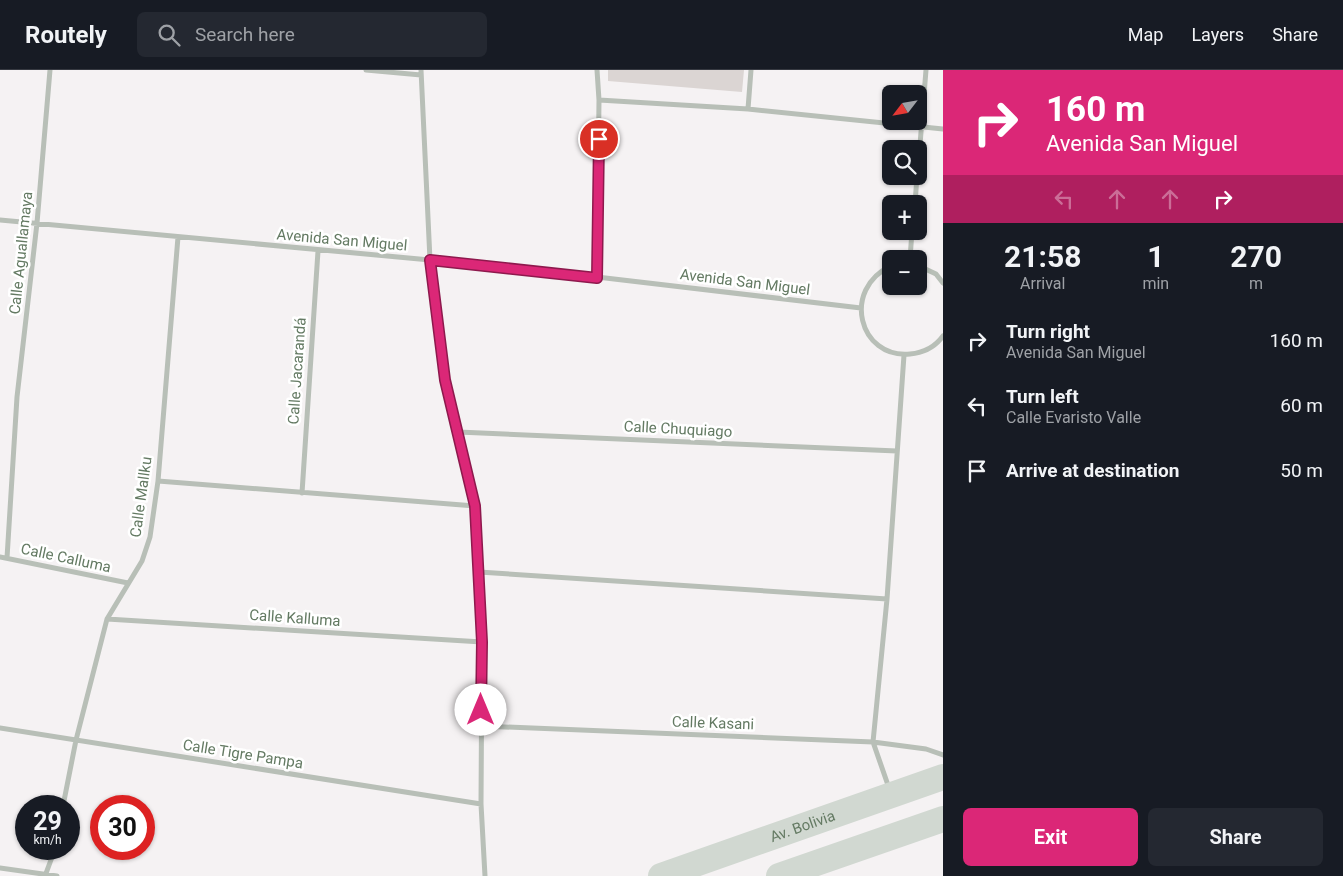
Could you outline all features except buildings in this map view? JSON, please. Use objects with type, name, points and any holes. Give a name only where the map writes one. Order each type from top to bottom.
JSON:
[{"type":"street","name":"Calle Aguallamaya","points":[[7,558],[17,397],[37,224],[50,70]]},
{"type":"street","points":[[366,70],[421,72],[430,260],[445,380],[475,506],[482,642],[481,804],[485,876]]},
{"type":"street","points":[[597,70],[599,100],[597,278]]},
{"type":"street","points":[[748,108],[751,70]]},
{"type":"street","points":[[925,85],[926,70]]},
{"type":"street","points":[[599,100],[748,108],[882,123]]},
{"type":"street","points":[[928,128],[943,129]]},
{"type":"street","name":"Avenida San Miguel","points":[[0,220],[430,260],[861,308]]},
{"type":"street","name":"Calle Mallku","points":[[65,795],[76,740],[107,619],[142,561],[150,537],[158,480],[178,237]]},
{"type":"street","name":"Calle Jacarandá","points":[[302,493],[318,250]]},
{"type":"street","points":[[882,270],[870,281],[863,294],[861,308],[863,322],[869,335],[878,345],[891,352],[904,355],[918,354],[931,348],[943,336]]},
{"type":"street","points":[[927,270],[936,274],[943,283]]},
{"type":"street","points":[[892,796],[873,742],[888,599],[904,355]]},
{"type":"street","name":"Calle Chuquiago","points":[[458,432],[898,451]]},
{"type":"street","points":[[158,480],[475,506]]},
{"type":"street","name":"Calle Calluma","points":[[0,556],[128,583]]},
{"type":"street","points":[[479,572],[888,599]]},
{"type":"street","name":"Calle Kalluma","points":[[107,619],[482,642]]},
{"type":"street","name":"Calle Kasani","points":[[481,726],[873,742],[926,749],[943,755]]},
{"type":"street","name":"Calle Tigre Pampa","points":[[0,728],[481,804]]},
{"type":"street","name":"Av. Bolivia","points":[[661,876],[943,778]]},
{"type":"street","points":[[779,876],[943,818]]},
{"type":"street","points":[[46,875],[51,860]]},
{"type":"street","points":[[0,868],[57,876]]},
{"type":"shaded area","points":[[608,70],[744,70],[742,92],[608,81]]},
{"type":"route","points":[[481,710],[482,642],[475,506],[445,380],[430,260],[597,278],[599,139]]}]
